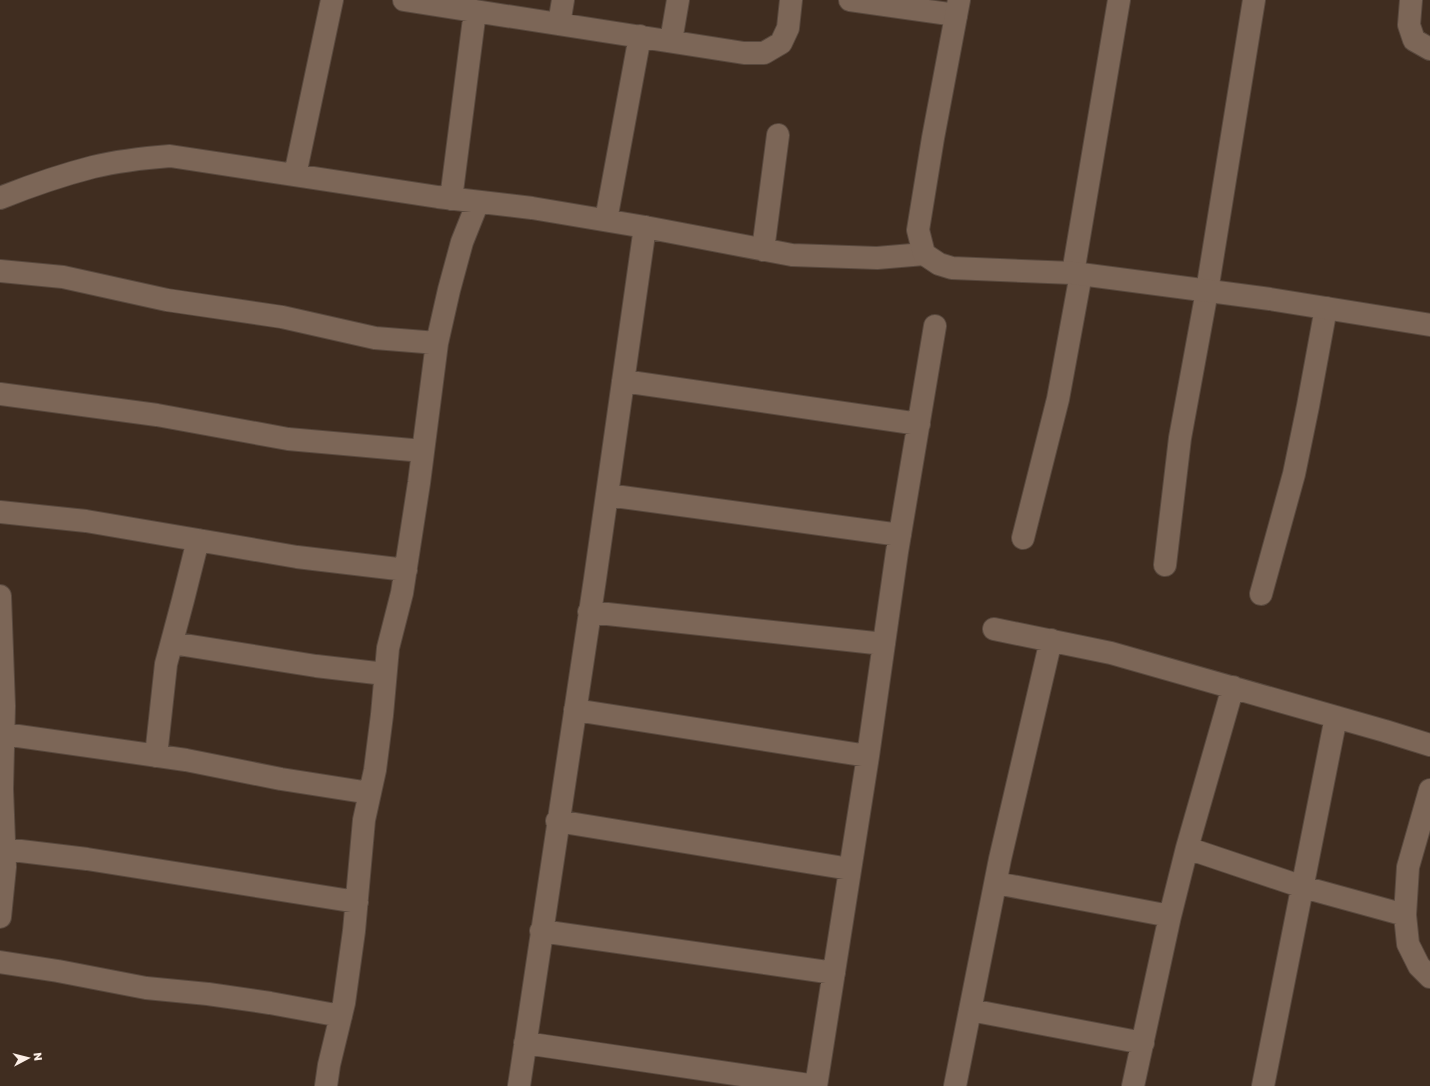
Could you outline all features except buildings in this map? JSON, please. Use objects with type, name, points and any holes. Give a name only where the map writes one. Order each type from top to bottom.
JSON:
[{"type":"street","points":[[295,175],[332,0]]},
{"type":"street","points":[[404,0],[447,3],[475,11],[744,52],[764,53],[781,43],[788,28],[791,0]]},
{"type":"street","points":[[559,24],[563,0]]},
{"type":"street","points":[[671,41],[678,0]]},
{"type":"street","points":[[850,0],[957,8],[918,230],[924,254]]},
{"type":"street","points":[[1023,538],[1058,399],[1119,0]]},
{"type":"street","points":[[1165,565],[1180,438],[1207,291],[1254,0]]},
{"type":"street","points":[[1411,0],[1409,25],[1414,40],[1430,49]]},
{"type":"street","points":[[451,198],[475,11]]},
{"type":"street","points":[[606,220],[640,36]]},
{"type":"street","points":[[763,250],[778,136]]},
{"type":"street","points":[[0,198],[26,188],[94,167],[138,158],[170,156],[478,202],[532,208],[645,226],[792,255],[877,258],[924,254],[939,264],[952,268],[1077,274],[1207,291],[1430,324]]},
{"type":"street","points":[[326,1086],[329,1064],[344,1003],[357,902],[364,820],[375,770],[388,648],[402,593],[406,570],[437,343],[462,242],[478,202]]},
{"type":"street","points":[[518,1086],[557,821],[590,612],[645,226]]},
{"type":"street","points":[[0,271],[63,277],[167,300],[282,317],[375,338],[437,343]]},
{"type":"street","points":[[1261,594],[1294,474],[1326,308]]},
{"type":"street","points":[[525,1043],[816,1086],[868,756],[900,535],[935,326]]},
{"type":"street","points":[[623,381],[919,424]]},
{"type":"street","points":[[0,394],[157,415],[288,440],[423,451]]},
{"type":"street","points":[[607,495],[900,535]]},
{"type":"street","points":[[0,512],[86,521],[297,556],[406,570]]},
{"type":"street","points":[[156,756],[166,664],[198,540]]},
{"type":"street","points":[[0,596],[4,706],[2,789],[5,867],[0,916]]},
{"type":"street","points":[[590,612],[884,644]]},
{"type":"street","points":[[994,629],[1112,653],[1430,745]]},
{"type":"street","points":[[955,1086],[996,883],[1051,640]]},
{"type":"street","points":[[172,643],[316,666],[385,674]]},
{"type":"street","points":[[1133,1086],[1170,916],[1187,848],[1233,687]]},
{"type":"street","points":[[574,710],[868,756]]},
{"type":"street","points":[[1263,1086],[1336,717]]},
{"type":"street","points":[[4,734],[156,756],[281,779],[370,793]]},
{"type":"street","points":[[1430,790],[1408,867],[1405,915],[1408,944],[1418,966],[1430,978]]},
{"type":"street","points":[[557,821],[850,869]]},
{"type":"street","points":[[1187,848],[1303,887],[1405,915]]},
{"type":"street","points":[[4,849],[87,859],[357,902]]},
{"type":"street","points":[[996,883],[1170,916]]},
{"type":"street","points":[[541,931],[834,973]]},
{"type":"street","points":[[0,962],[58,971],[146,988],[208,994],[270,1003],[341,1016]]},
{"type":"street","points":[[970,1010],[1143,1043]]}]
